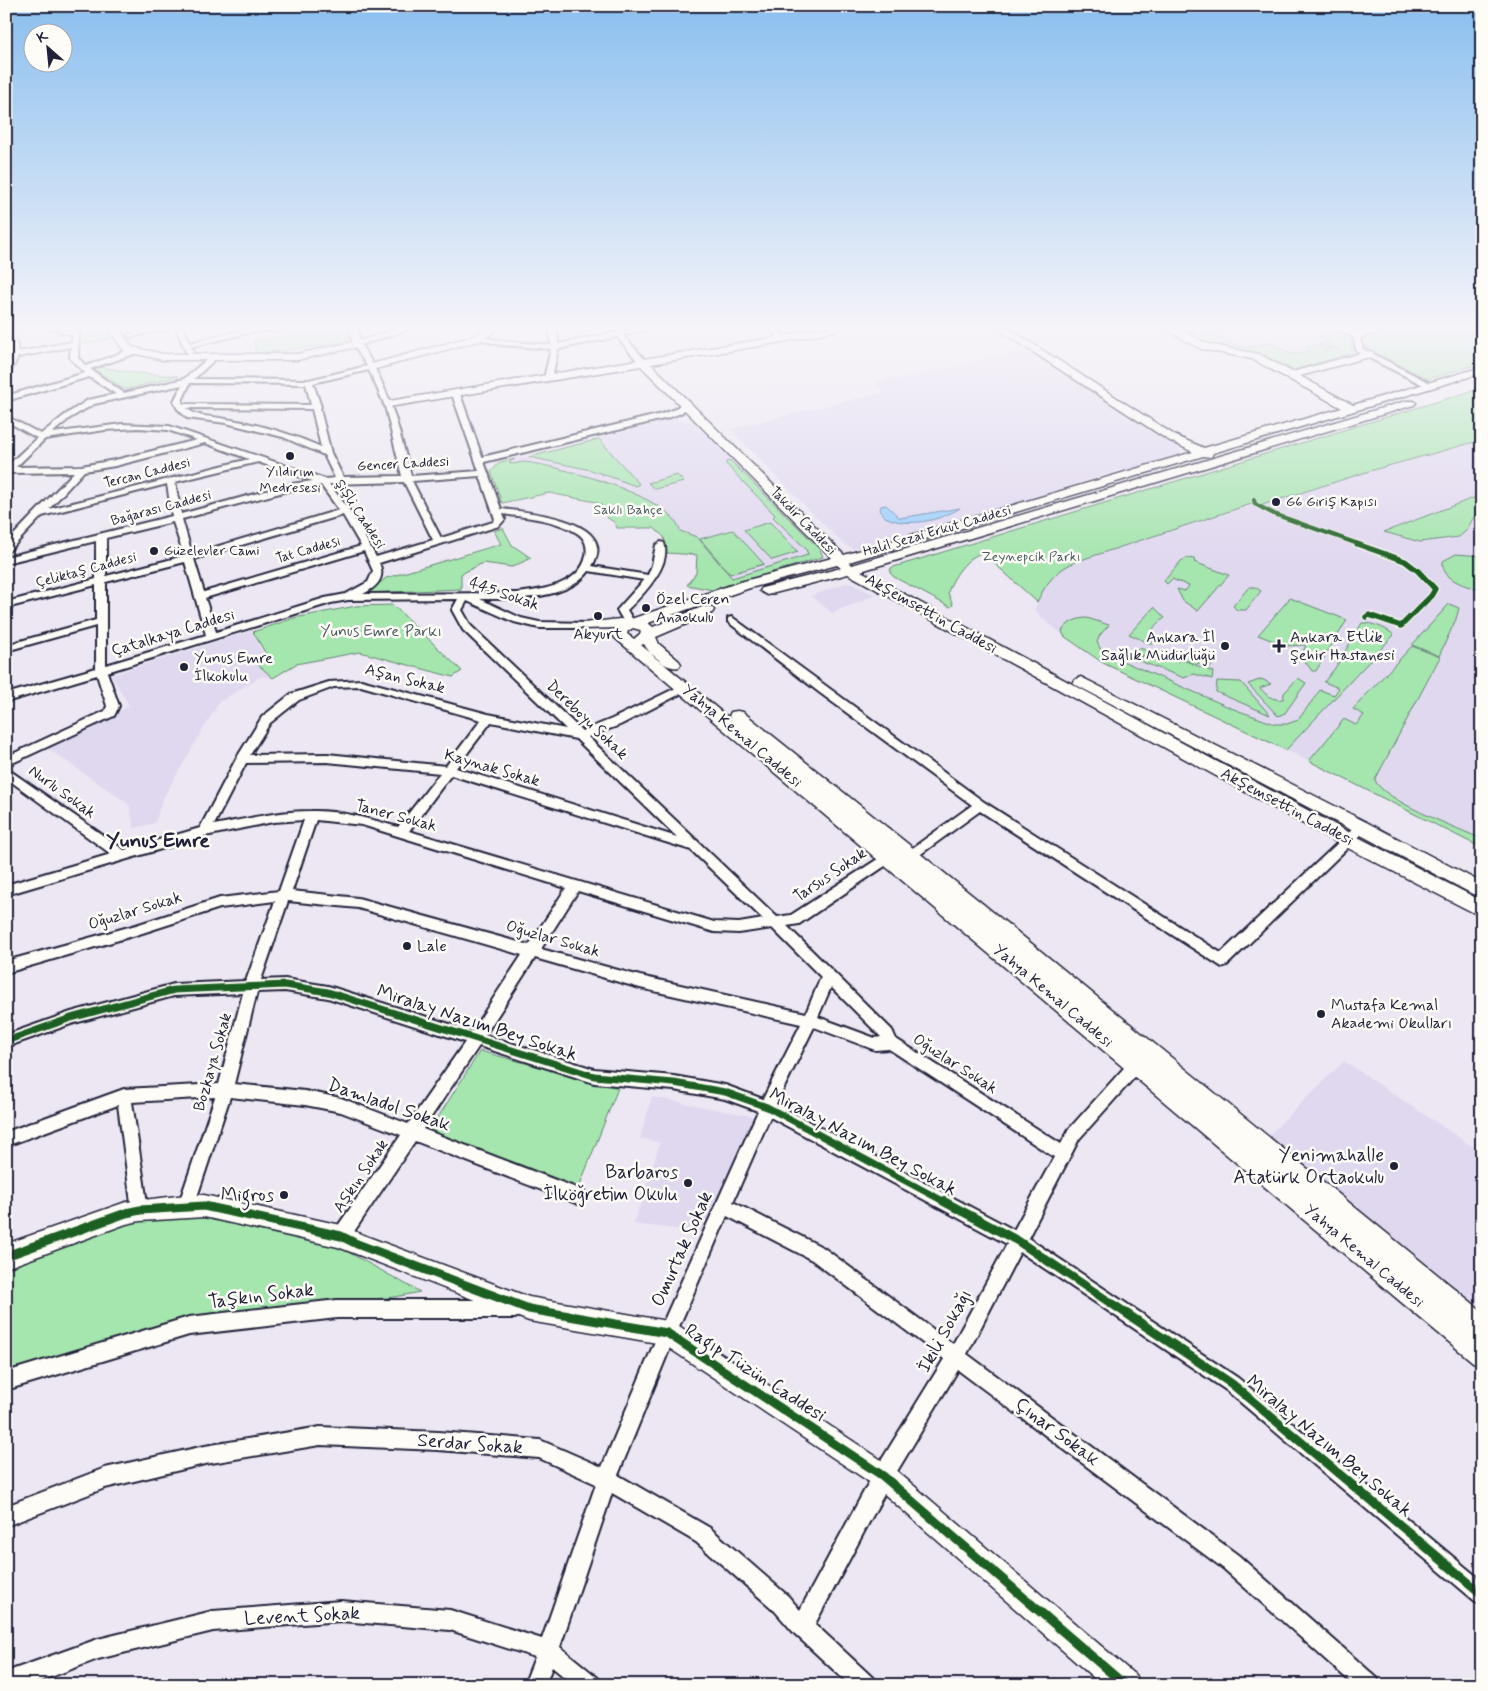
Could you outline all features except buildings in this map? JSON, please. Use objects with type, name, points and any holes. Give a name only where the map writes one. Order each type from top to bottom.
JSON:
[{"type":"main road","name":"Takdir Caddesi","points":[[689,407],[837,553],[851,563]]},
{"type":"main road","name":"Takdir Caddesi","points":[[696,407],[844,551],[851,563]]},
{"type":"main road","points":[[1124,407],[1207,460]]},
{"type":"main road","name":"Halil Sezai Erkut Caddesi","points":[[1207,460],[1355,407]]},
{"type":"main road","name":"Halil Sezai Erkut Caddesi","points":[[851,563],[1392,407]]},
{"type":"main road","points":[[1172,438],[1189,456],[1192,462],[1207,460]]},
{"type":"main road","name":"Halil Sezai Erkut Caddesi","points":[[631,631],[1189,456]]},
{"type":"main road","name":"Akşemsettin Caddesi","points":[[851,563],[1362,827],[1482,892]]},
{"type":"main road","name":"Akşemsettin Caddesi","points":[[851,563],[1348,840],[1482,910]]},
{"type":"main road","name":"445 Sokak","points":[[588,626],[611,632],[631,631]]},
{"type":"main road","name":"Yahya Kemal Caddesi","points":[[631,631],[684,688],[1482,1353]]},
{"type":"main road","name":"Yahya Kemal Caddesi","points":[[631,631],[910,856],[1482,1326]]},
{"type":"main road","name":"Ragıp Tüzün Caddesi","points":[[6,1256],[140,1210],[204,1206],[342,1236],[357,1244],[529,1309],[667,1334],[883,1476],[1125,1685]]},
{"type":"street","points":[[7,471],[41,437],[81,407]]},
{"type":"street","points":[[181,407],[190,416],[226,421],[286,435],[327,453]]},
{"type":"street","points":[[305,407],[317,407],[327,453],[340,480]]},
{"type":"street","points":[[390,407],[407,479],[439,542]]},
{"type":"street","points":[[374,561],[496,524],[500,519],[499,511],[461,407]]},
{"type":"street","points":[[480,460],[665,416],[683,407]]},
{"type":"street","points":[[665,416],[701,419]]},
{"type":"street","points":[[6,418],[41,437]]},
{"type":"street","name":"Şişli Caddesi","points":[[41,437],[134,425],[154,425],[322,482],[345,511],[367,547],[378,571],[375,581],[363,590],[348,597]]},
{"type":"street","points":[[7,471],[81,469],[115,463],[205,441]]},
{"type":"street","name":"Tercan Caddesi","points":[[42,513],[258,459]]},
{"type":"street","points":[[6,549],[42,513],[81,469]]},
{"type":"street","name":"Gencer Caddesi","points":[[322,482],[407,479],[484,473]]},
{"type":"street","points":[[171,482],[177,518],[212,637]]},
{"type":"street","name":"Bağarası Caddesi","points":[[6,560],[101,538],[294,486],[322,482]]},
{"type":"street","name":"Çeliktaş Caddesi","points":[[6,605],[188,558],[345,511]]},
{"type":"street","points":[[465,596],[538,594],[569,583],[587,568],[592,547],[588,538],[579,530],[553,520],[499,511]]},
{"type":"street","points":[[6,762],[110,713],[113,706],[101,671],[101,538]]},
{"type":"street","points":[[631,631],[622,610],[651,578],[660,559],[661,545]]},
{"type":"street","name":"Tat Caddesi","points":[[200,596],[367,547]]},
{"type":"street","points":[[587,568],[651,578]]},
{"type":"street","name":"445 Sokak","points":[[348,597],[465,596],[518,620],[565,626],[588,626]]},
{"type":"street","name":"Dereboyu Sokak","points":[[465,596],[457,610],[467,628],[774,922],[887,1034],[891,1043]]},
{"type":"street","name":"Çatalkaya Caddesi","points":[[6,698],[101,671],[329,600],[348,597]]},
{"type":"street","points":[[732,620],[824,691],[958,787],[980,805],[1222,961],[1362,827]]},
{"type":"street","points":[[6,648],[100,622]]},
{"type":"street","name":"Aşan Sokak","points":[[205,831],[242,758],[266,720],[294,697],[332,684],[362,683],[488,718],[580,736]]},
{"type":"street","points":[[580,736],[616,722],[684,688]]},
{"type":"street","points":[[402,833],[488,718]]},
{"type":"street","name":"Kaynak Sokak","points":[[242,758],[327,758],[448,770],[696,848]]},
{"type":"street","name":"Nurlu Sokak","points":[[6,772],[123,856]]},
{"type":"street","points":[[910,856],[980,805]]},
{"type":"street","name":"Taner Sokak","points":[[6,890],[205,831],[272,818],[312,815],[362,821],[714,927],[739,928],[774,922]]},
{"type":"street","name":"Bozkaya Sokak","points":[[186,1206],[225,1090],[252,985],[312,815]]},
{"type":"street","name":"Tarsus Sokak","points":[[774,922],[794,920],[888,858],[910,856]]},
{"type":"street","name":"Aşkın Sokak","points":[[342,1236],[475,1039],[575,885]]},
{"type":"street","name":"Oğuzlar Sokak","points":[[6,967],[136,930],[220,903],[284,895],[358,903],[640,982],[810,1020],[875,1044],[891,1043],[1063,1154]]},
{"type":"street","name":"Omurtak Sokak","points":[[534,1685],[548,1651],[607,1479],[667,1334],[725,1206],[767,1106],[810,1020],[828,977]]},
{"type":"street","name":"Miralay Nazım Bey Sokak","points":[[6,1041],[71,1018],[174,990],[285,985],[328,992],[594,1076],[674,1084],[725,1092],[767,1106],[1018,1241],[1232,1384],[1482,1594]]},
{"type":"street","name":"İkili Sokağı","points":[[802,1627],[883,1476],[956,1357],[1074,1134],[1136,1065]]},
{"type":"street","name":"Damladol Sokak","points":[[6,1139],[124,1096],[225,1090],[305,1098],[340,1105],[578,1196]]},
{"type":"street","points":[[124,1096],[140,1210]]},
{"type":"street","name":"Çınar Sokak","points":[[725,1206],[818,1254],[1231,1562],[1370,1685]]},
{"type":"street","name":"Taşkın Sokak","points":[[6,1381],[188,1326],[337,1309],[529,1309]]},
{"type":"street","name":"Serdar Sokak","points":[[6,1516],[105,1478],[205,1455],[320,1436],[438,1441],[540,1449],[607,1479],[703,1536],[781,1603],[802,1627],[866,1685]]},
{"type":"street","name":"Levent Sokak","points":[[6,1683],[98,1648],[213,1621],[341,1611],[450,1620],[548,1651],[592,1685]]},
{"type":"shaded area","points":[[822,407],[1115,407],[1175,445],[1181,453],[1131,470],[1119,470],[992,511],[854,549],[842,543],[730,429]]},
{"type":"shaded area","points":[[675,419],[694,422],[820,549],[823,557],[713,590],[687,585],[696,573],[697,555],[667,553],[664,537],[654,528],[617,528],[615,523],[598,511],[598,508],[602,505],[596,502],[549,493],[502,503],[491,472],[501,462]]},
{"type":"shaded area","name":"Ankara Etlik Şehir Hastanesi","points":[[1482,440],[1482,848],[1309,761],[1103,663],[1064,636],[1042,618],[1035,609],[1042,591],[1056,573],[1061,568],[1075,562],[1255,503],[1259,506],[1373,470]]},
{"type":"shaded area","points":[[846,583],[855,585],[875,595],[832,613],[811,596]]},
{"type":"shaded area","points":[[251,631],[264,654],[252,660],[273,678],[262,676],[219,702],[163,798],[155,823],[134,828],[129,804],[47,748],[129,706],[111,675]]},
{"type":"shaded area","name":"Yenimahalle Atatürk Ortaokulu","points":[[1344,1061],[1482,1153],[1482,1308],[1268,1136]]},
{"type":"shaded area","name":"Barbaros İlköğretim Okulu","points":[[652,1097],[756,1117],[707,1233],[634,1224],[660,1143],[640,1138]]},
{"type":"green space","name":"Zeynepcik Parkı","points":[[1420,407],[1482,407],[1482,440],[1373,470],[1259,506],[1254,503],[1075,562],[1062,569],[1052,578],[1037,602],[983,553],[972,558],[956,575],[948,593],[953,605],[950,607],[894,577],[890,573],[891,568]]},
{"type":"green space","points":[[599,439],[639,484],[636,486],[591,470],[529,457]]},
{"type":"green space","name":"Saklı Bahçe","points":[[515,459],[510,464],[525,462],[580,474],[622,489],[658,506],[674,519],[680,531],[697,537],[732,578],[808,555],[806,549],[773,517],[775,515],[726,464],[730,460],[820,549],[823,557],[713,590],[687,585],[696,573],[697,555],[667,553],[664,537],[654,528],[617,528],[615,523],[598,511],[598,508],[602,505],[596,502],[549,493],[502,503],[491,472],[500,462]]},
{"type":"green space","points":[[677,475],[684,482],[655,489],[648,483]]},
{"type":"green space","points":[[1482,489],[1482,503],[1466,531],[1459,537],[1420,542],[1384,532],[1476,497]]},
{"type":"green space","points":[[770,522],[798,552],[772,560],[744,530]]},
{"type":"green space","points":[[503,528],[512,545],[531,558],[512,567],[483,563],[461,574],[461,589],[367,593],[386,578],[501,544],[494,531]]},
{"type":"green space","points":[[733,530],[764,564],[730,574],[700,539]]},
{"type":"green space","points":[[1456,554],[1482,556],[1482,590],[1456,582],[1446,573],[1443,568],[1443,561]]},
{"type":"green space","points":[[1187,558],[1195,559],[1194,562],[1229,575],[1198,611],[1183,601],[1177,589],[1185,591],[1189,586],[1172,579],[1167,584],[1164,581],[1181,561]]},
{"type":"green space","points":[[1249,587],[1255,587],[1261,591],[1246,610],[1237,610],[1233,606]]},
{"type":"green space","points":[[1290,598],[1347,620],[1316,671],[1312,671],[1301,656],[1306,645],[1286,646],[1258,635]]},
{"type":"green space","points":[[1449,604],[1459,608],[1439,656],[1412,645]]},
{"type":"green space","name":"Yunus Emre Parkı","points":[[393,605],[462,671],[453,677],[360,652],[296,664],[273,678],[254,661],[266,654],[253,632],[294,618],[356,606]]},
{"type":"green space","points":[[1154,607],[1165,618],[1153,629],[1153,645],[1129,634]]},
{"type":"green space","points":[[1087,618],[1109,625],[1100,635],[1097,642],[1101,650],[1111,656],[1231,708],[1275,724],[1287,724],[1298,720],[1320,690],[1334,695],[1339,688],[1324,682],[1335,668],[1362,623],[1379,626],[1394,635],[1286,750],[1103,663],[1064,636],[1062,631],[1067,625],[1076,620]]},
{"type":"green space","points":[[1412,646],[1440,657],[1375,780],[1381,788],[1406,805],[1482,839],[1482,848],[1309,761],[1344,719],[1356,725],[1364,715],[1353,709]]},
{"type":"green space","points":[[1139,648],[1186,654],[1212,664],[1211,667],[1198,663],[1196,665],[1182,658],[1162,659],[1145,655],[1135,658],[1131,656]]},
{"type":"green space","points":[[1142,656],[1157,660],[1186,661],[1213,672],[1212,679],[1194,674],[1184,678],[1137,660]]},
{"type":"green space","points":[[1298,678],[1306,683],[1285,713],[1278,716],[1248,684],[1262,679],[1271,684],[1260,688],[1265,693],[1273,698],[1283,699],[1284,693]]},
{"type":"green space","points":[[1217,681],[1241,682],[1270,715],[1216,692]]},
{"type":"green space","points":[[480,1051],[618,1088],[579,1187],[430,1130]]},
{"type":"green space","points":[[201,1213],[332,1243],[420,1292],[395,1297],[191,1316],[6,1373],[6,1256],[137,1216]]},
{"type":"water","points":[[886,505],[900,518],[960,508],[952,513],[923,522],[903,522],[885,517],[880,510],[881,506]]},
{"type":"cycle path","points":[[1254,500],[1255,504],[1274,514],[1405,561],[1418,571],[1435,589],[1431,596],[1401,626],[1369,615],[1366,617]]},
{"type":"cycle path","points":[[6,1041],[71,1018],[174,990],[285,985],[328,992],[594,1076],[674,1083],[725,1092],[767,1107],[1018,1241],[1232,1384],[1482,1594]]},
{"type":"cycle path","points":[[6,1256],[126,1213],[140,1210],[204,1206],[341,1236],[357,1244],[529,1309],[667,1333],[883,1476],[1125,1685]]},
{"type":"place","name":"Yıldırım Medresesi","points":[[290,456]]},
{"type":"place","name":"G6 Giriş Kapısı","points":[[1276,502]]},
{"type":"place","name":"Güzelevler Cami","points":[[154,551]]},
{"type":"place","name":"Özel Ceren Anaokulu","points":[[646,608]]},
{"type":"place","name":"Akyurt","points":[[598,616]]},
{"type":"place","name":"Ankara İl Sağlık Müdürlüğü","points":[[1225,646]]},
{"type":"place","name":"Ankara Etlik Şehir Hastanesi","points":[[1279,646]]},
{"type":"place","name":"Yunus Emre İlkokulu","points":[[184,667]]},
{"type":"place","name":"Lale","points":[[407,946]]},
{"type":"place","name":"Mustafa Kemal Akademi Okulları","points":[[1321,1014]]},
{"type":"place","name":"Yenimahalle Atatürk Ortaokulu","points":[[1394,1166]]},
{"type":"place","name":"Barbaros İlköğretim Okulu","points":[[688,1183]]},
{"type":"place","name":"Migros","points":[[284,1195]]},
{"type":"district","name":"Yunus Emre","points":[[158,841]]}]
